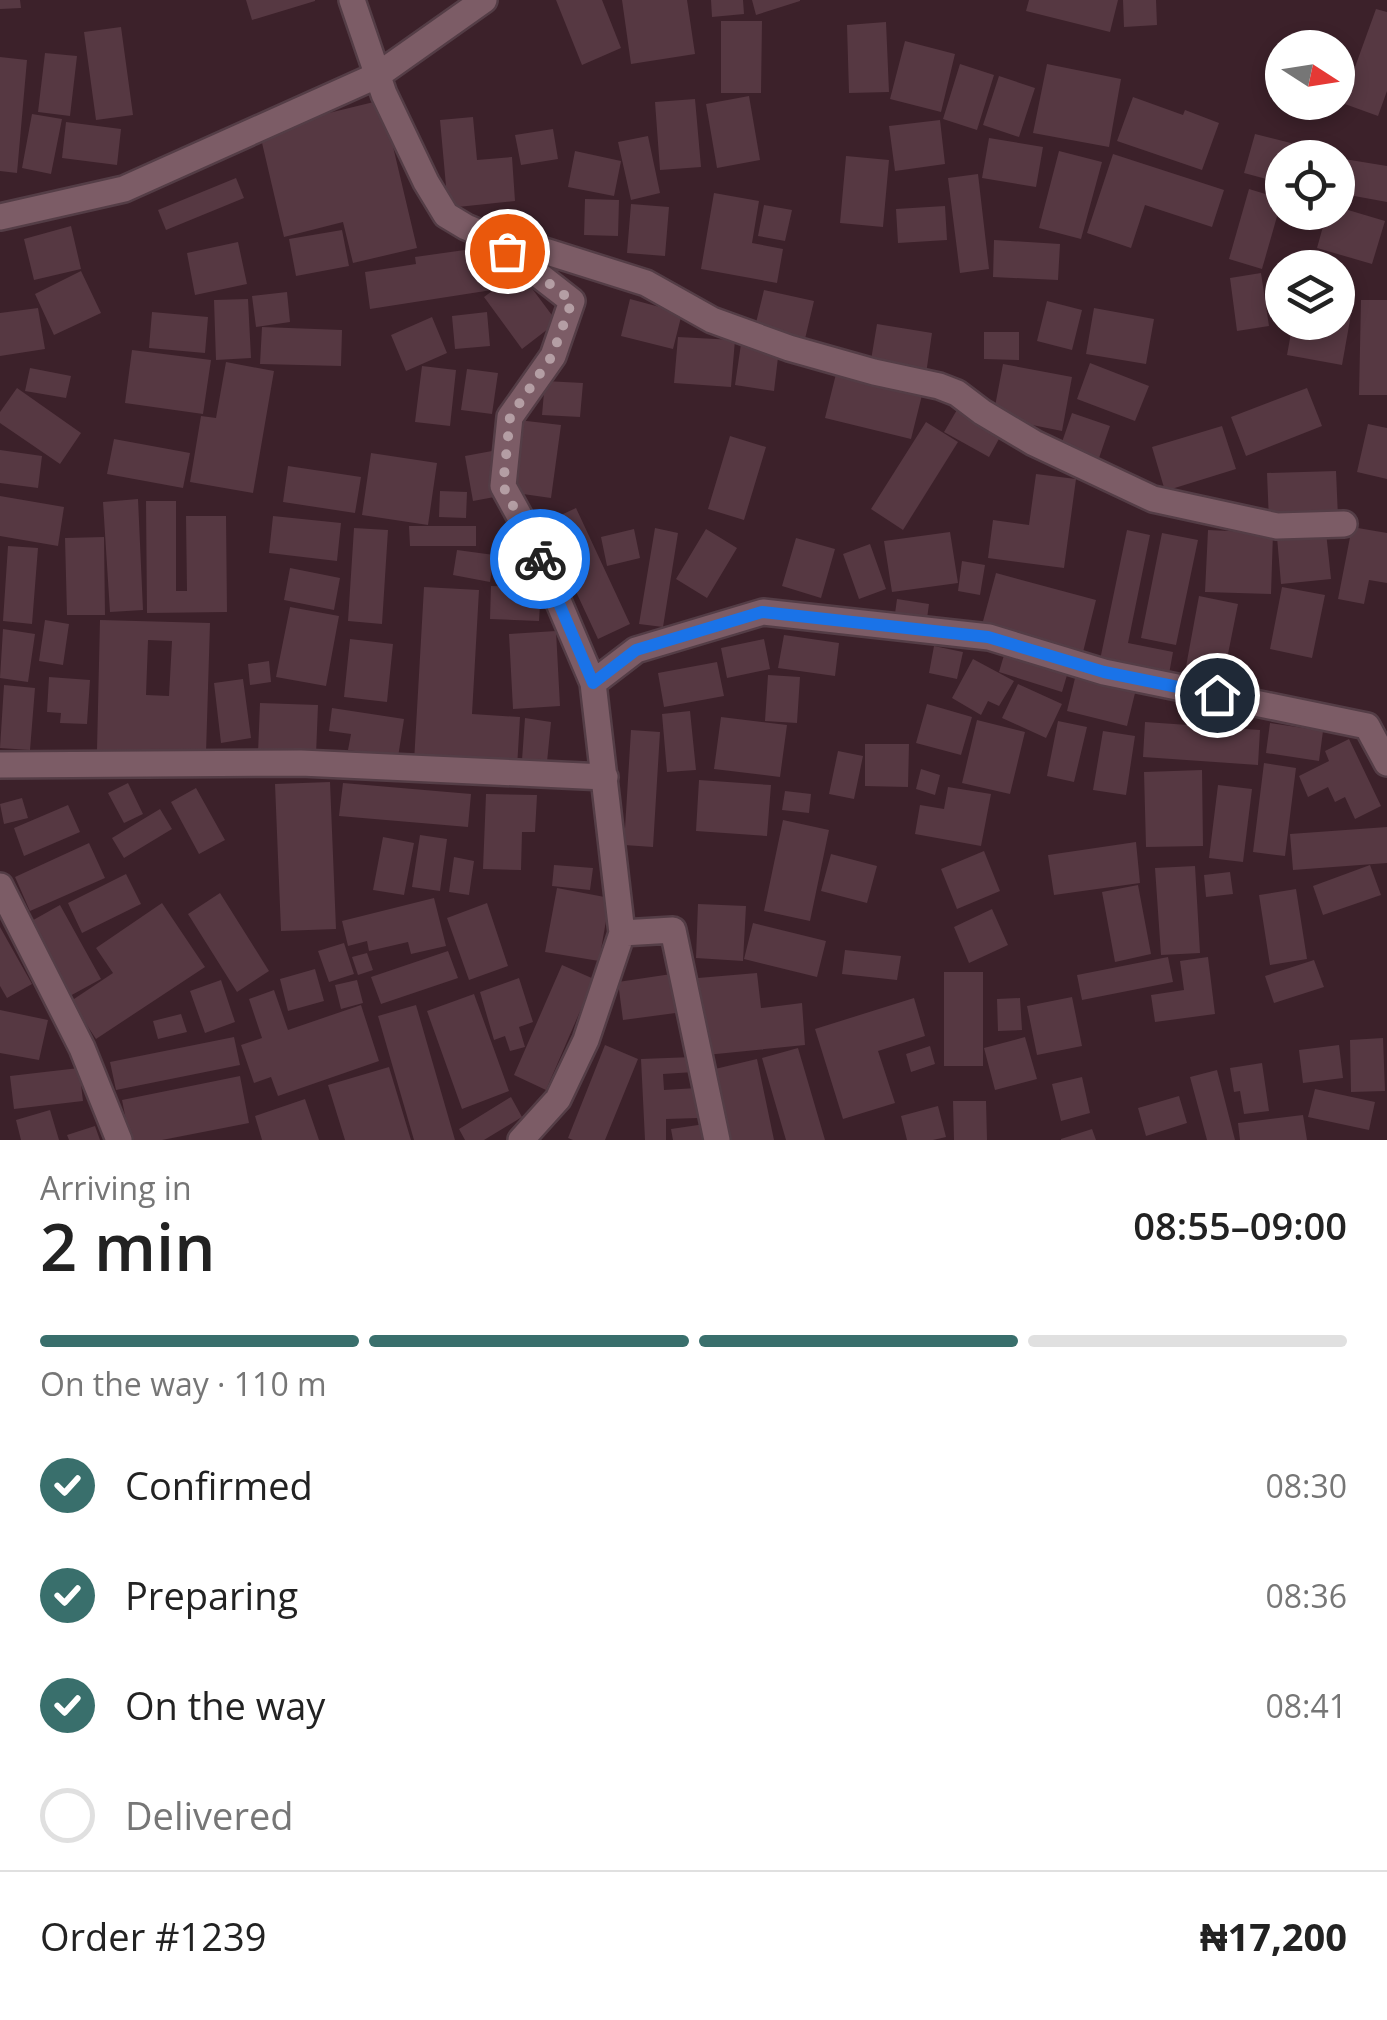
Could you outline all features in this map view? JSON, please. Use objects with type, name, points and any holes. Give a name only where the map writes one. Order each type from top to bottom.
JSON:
[{"type":"street","points":[[352,0],[384,94],[426,182],[446,215],[466,227],[646,283],[712,320],[789,348],[957,393],[1034,443],[1153,499],[1277,526],[1344,524]]},
{"type":"street","points":[[0,217],[124,189],[378,75],[484,0]]},
{"type":"street","points":[[490,237],[572,301],[552,356],[510,417],[503,486],[531,537],[593,683],[622,934],[586,1040],[558,1098],[521,1140]]},
{"type":"street","points":[[593,683],[636,650],[762,612],[988,637],[1104,672],[1368,726],[1387,764]]},
{"type":"street","points":[[0,766],[301,763],[605,778]]},
{"type":"street","points":[[0,886],[82,1048],[119,1140]]},
{"type":"street","points":[[622,934],[672,930],[717,1140]]},
{"type":"building","points":[[0,0],[20,0],[21,8],[0,9]]},
{"type":"building","points":[[246,0],[315,0],[315,1],[252,20]]},
{"type":"building","points":[[556,0],[602,0],[621,48],[582,65]]},
{"type":"building","points":[[622,0],[687,0],[695,54],[631,64]]},
{"type":"building","points":[[711,0],[743,0],[744,14],[712,17]]},
{"type":"building","points":[[752,0],[800,0],[800,1],[756,15]]},
{"type":"building","points":[[1029,0],[1118,0],[1110,32],[1026,11]]},
{"type":"building","points":[[1123,0],[1156,0],[1157,25],[1124,27]]},
{"type":"building","points":[[1376,9],[1387,12],[1387,91],[1378,116],[1355,108],[1355,67]]},
{"type":"building","points":[[721,21],[762,21],[761,93],[721,93]]},
{"type":"building","points":[[886,22],[889,92],[849,93],[847,25]]},
{"type":"building","points":[[121,27],[133,115],[96,120],[84,32]]},
{"type":"building","points":[[905,41],[955,54],[941,112],[890,99]]},
{"type":"building","points":[[45,53],[77,56],[70,116],[38,112]]},
{"type":"building","points":[[0,57],[27,60],[17,173],[0,171]]},
{"type":"building","points":[[960,64],[994,75],[977,130],[943,119]]},
{"type":"building","points":[[1047,64],[1121,79],[1109,147],[1033,133]]},
{"type":"building","points":[[999,76],[1035,88],[1019,137],[983,125]]},
{"type":"building","points":[[749,96],[760,160],[717,168],[706,104]]},
{"type":"building","points":[[1133,97],[1219,123],[1202,170],[1117,141]]},
{"type":"building","points":[[695,99],[701,167],[660,170],[655,102]]},
{"type":"building","points":[[382,100],[417,248],[353,263],[343,222],[284,237],[259,130]]},
{"type":"building","points":[[32,114],[62,119],[51,174],[22,168]]},
{"type":"building","points":[[473,117],[477,160],[512,157],[515,201],[448,208],[440,120]]},
{"type":"building","points":[[940,120],[945,164],[895,171],[889,126]]},
{"type":"building","points":[[66,122],[121,129],[117,165],[62,158]]},
{"type":"building","points":[[553,129],[558,159],[521,165],[515,135]]},
{"type":"building","points":[[1255,134],[1279,140],[1265,140],[1265,179],[1244,173]]},
{"type":"building","points":[[648,136],[660,193],[631,200],[618,142]]},
{"type":"building","points":[[989,138],[1043,147],[1036,187],[982,178]]},
{"type":"building","points":[[575,151],[621,161],[614,196],[568,187]]},
{"type":"building","points":[[1059,151],[1102,162],[1081,239],[1039,228]]},
{"type":"building","points":[[1113,154],[1224,190],[1212,227],[1145,205],[1131,248],[1087,233]]},
{"type":"building","points":[[846,156],[889,160],[883,227],[840,223]]},
{"type":"building","points":[[1355,161],[1387,166],[1387,202],[1355,196]]},
{"type":"building","points":[[978,174],[989,269],[960,273],[948,178]]},
{"type":"building","points":[[236,178],[244,198],[166,230],[158,210]]},
{"type":"building","points":[[1249,189],[1265,194],[1265,230],[1273,230],[1262,269],[1229,259]]},
{"type":"building","points":[[714,193],[759,201],[752,243],[783,249],[777,283],[701,269]]},
{"type":"building","points":[[585,199],[619,200],[618,236],[584,235]]},
{"type":"building","points":[[631,204],[669,207],[665,256],[627,253]]},
{"type":"building","points":[[764,205],[792,210],[785,241],[758,236]]},
{"type":"building","points":[[945,206],[947,240],[898,243],[896,209]]},
{"type":"building","points":[[1355,212],[1385,221],[1372,264],[1355,259],[1355,250],[1317,248],[1322,230],[1355,230]]},
{"type":"building","points":[[71,226],[81,269],[34,280],[24,239]]},
{"type":"building","points":[[342,230],[349,266],[296,276],[289,239]]},
{"type":"building","points":[[994,240],[1060,244],[1058,280],[993,277]]},
{"type":"building","points":[[238,242],[247,284],[195,295],[187,253]]},
{"type":"building","points":[[486,247],[492,290],[370,309],[365,272],[416,264],[415,257]]},
{"type":"building","points":[[81,271],[101,313],[54,335],[35,294]]},
{"type":"building","points":[[519,271],[557,322],[522,349],[484,297]]},
{"type":"building","points":[[1261,273],[1265,327],[1237,331],[1230,278]]},
{"type":"building","points":[[764,290],[814,301],[805,339],[755,327]]},
{"type":"building","points":[[287,292],[290,322],[256,327],[252,296]]},
{"type":"building","points":[[248,299],[251,358],[216,360],[214,300]]},
{"type":"building","points":[[630,299],[682,313],[673,349],[621,336]]},
{"type":"building","points":[[1361,300],[1387,300],[1387,395],[1359,395]]},
{"type":"building","points":[[1047,301],[1082,310],[1072,350],[1037,341]]},
{"type":"building","points":[[38,308],[45,349],[0,356],[0,313]]},
{"type":"building","points":[[1094,308],[1154,319],[1146,364],[1086,354]]},
{"type":"building","points":[[152,312],[208,317],[205,353],[149,348]]},
{"type":"building","points":[[487,312],[490,346],[455,349],[452,316]]},
{"type":"building","points":[[432,317],[447,353],[406,371],[391,335]]},
{"type":"building","points":[[877,324],[932,333],[926,374],[870,366]]},
{"type":"building","points":[[262,327],[342,330],[341,366],[260,364]]},
{"type":"building","points":[[984,332],[1019,332],[1019,360],[984,359]]},
{"type":"building","points":[[678,337],[735,340],[731,387],[674,383]]},
{"type":"building","points":[[1290,340],[1346,340],[1342,365],[1287,355]]},
{"type":"building","points":[[741,344],[779,349],[774,391],[735,385]]},
{"type":"building","points":[[132,350],[211,360],[203,414],[125,403]]},
{"type":"building","points":[[226,362],[274,371],[253,493],[190,482],[201,416],[216,418]]},
{"type":"building","points":[[1090,363],[1149,386],[1135,421],[1077,399]]},
{"type":"building","points":[[1003,364],[1072,377],[1062,431],[993,417]]},
{"type":"building","points":[[422,366],[456,370],[450,426],[415,422]]},
{"type":"building","points":[[30,368],[71,376],[66,398],[25,391]]},
{"type":"building","points":[[467,369],[498,373],[492,414],[461,410]]},
{"type":"building","points":[[836,374],[922,395],[911,439],[825,418]]},
{"type":"building","points":[[545,381],[583,383],[580,417],[542,415]]},
{"type":"building","points":[[17,388],[81,433],[60,464],[0,423],[0,412]]},
{"type":"building","points":[[1307,388],[1322,426],[1246,456],[1231,417]]},
{"type":"building","points":[[961,403],[1005,428],[989,457],[944,432]]},
{"type":"building","points":[[1072,413],[1110,426],[1099,458],[1061,445]]},
{"type":"building","points":[[518,420],[561,425],[551,498],[509,492]]},
{"type":"building","points":[[926,422],[958,442],[903,530],[871,509]]},
{"type":"building","points":[[1368,424],[1387,428],[1387,479],[1357,472]]},
{"type":"building","points":[[1222,426],[1236,469],[1165,491],[1152,447]]},
{"type":"building","points":[[730,436],[766,447],[744,520],[708,509]]},
{"type":"building","points":[[114,439],[190,453],[183,488],[107,474]]},
{"type":"building","points":[[0,450],[42,456],[38,488],[0,483]]},
{"type":"building","points":[[492,451],[500,496],[473,501],[465,456]]},
{"type":"building","points":[[371,453],[437,463],[428,525],[362,515]]},
{"type":"building","points":[[288,466],[361,477],[355,513],[283,502]]},
{"type":"building","points":[[1336,471],[1338,517],[1269,521],[1267,473]]},
{"type":"building","points":[[1036,474],[1076,479],[1064,568],[988,558],[993,520],[1029,525]]},
{"type":"building","points":[[440,491],[467,492],[466,518],[439,517]]},
{"type":"building","points":[[0,496],[64,507],[58,546],[0,536]]},
{"type":"building","points":[[138,499],[143,610],[110,612],[103,502]]},
{"type":"building","points":[[146,501],[176,501],[176,591],[187,591],[186,516],[226,516],[227,612],[147,613]]},
{"type":"building","points":[[576,508],[630,624],[598,639],[544,523]]},
{"type":"building","points":[[273,516],[341,523],[337,561],[269,553]]},
{"type":"building","points":[[409,526],[476,526],[476,546],[410,546]]},
{"type":"building","points":[[1352,527],[1387,533],[1387,583],[1369,580],[1364,604],[1338,599]]},
{"type":"building","points":[[354,528],[388,530],[382,624],[348,621]]},
{"type":"building","points":[[655,528],[678,533],[663,627],[639,624]]},
{"type":"building","points":[[634,529],[640,558],[607,566],[601,537]]},
{"type":"building","points":[[706,529],[737,548],[707,598],[676,579]]},
{"type":"building","points":[[1127,530],[1150,535],[1128,643],[1173,652],[1169,674],[1100,660]]},
{"type":"building","points":[[1208,530],[1273,533],[1271,594],[1205,592]]},
{"type":"building","points":[[950,532],[958,583],[892,592],[884,541]]},
{"type":"building","points":[[1326,532],[1331,579],[1281,584],[1277,537]]},
{"type":"building","points":[[1162,533],[1198,540],[1176,645],[1141,638]]},
{"type":"building","points":[[104,537],[105,615],[67,615],[65,538]]},
{"type":"building","points":[[796,538],[835,549],[821,598],[782,586]]},
{"type":"building","points":[[870,544],[886,589],[859,599],[843,554]]},
{"type":"building","points":[[8,546],[38,548],[32,624],[3,621]]},
{"type":"building","points":[[457,550],[494,555],[490,582],[453,575]]},
{"type":"building","points":[[962,561],[985,565],[980,595],[958,591]]},
{"type":"building","points":[[290,568],[340,578],[334,610],[284,600]]},
{"type":"building","points":[[996,573],[1096,600],[1083,652],[982,625]]},
{"type":"building","points":[[491,586],[541,587],[539,621],[490,619]]},
{"type":"building","points":[[424,587],[479,590],[472,714],[520,717],[517,768],[414,762]]},
{"type":"building","points":[[1282,587],[1325,595],[1312,658],[1270,649]]},
{"type":"building","points":[[1199,596],[1238,604],[1223,679],[1185,672]]},
{"type":"building","points":[[897,599],[929,604],[926,626],[894,621]]},
{"type":"building","points":[[290,607],[339,616],[326,686],[276,677]]},
{"type":"building","points":[[45,620],[69,624],[63,665],[39,661]]},
{"type":"building","points":[[100,620],[210,623],[206,753],[97,750]],"holes":[[[148,640],[172,641],[169,696],[146,695]]]},
{"type":"building","points":[[3,629],[35,634],[28,682],[0,678]]},
{"type":"building","points":[[556,631],[560,706],[513,709],[509,634]]},
{"type":"building","points":[[784,635],[839,643],[835,676],[778,668]]},
{"type":"building","points":[[350,639],[393,644],[387,702],[344,697]]},
{"type":"building","points":[[764,639],[770,669],[727,678],[721,648]]},
{"type":"building","points":[[1007,645],[1070,665],[1062,692],[999,672]]},
{"type":"building","points":[[934,646],[963,652],[957,679],[929,673]]},
{"type":"building","points":[[973,659],[1014,681],[999,706],[988,701],[981,715],[952,698]]},
{"type":"building","points":[[269,661],[271,682],[250,685],[248,664]]},
{"type":"building","points":[[717,662],[724,696],[664,707],[658,673]]},
{"type":"building","points":[[1076,674],[1136,689],[1127,726],[1067,711]]},
{"type":"building","points":[[768,675],[800,677],[797,723],[765,721]]},
{"type":"building","points":[[49,677],[90,680],[87,724],[60,723],[61,713],[47,712]]},
{"type":"building","points":[[243,679],[251,738],[221,743],[214,683]]},
{"type":"building","points":[[1018,684],[1062,704],[1046,738],[1002,718]]},
{"type":"building","points":[[4,685],[35,688],[30,750],[0,748]]},
{"type":"building","points":[[260,703],[318,705],[316,755],[258,753]]},
{"type":"building","points":[[927,704],[972,717],[961,755],[916,743]]},
{"type":"building","points":[[332,708],[404,719],[398,757],[348,750],[351,734],[329,731]]},
{"type":"building","points":[[690,711],[696,770],[667,772],[662,714]]},
{"type":"building","points":[[721,717],[787,725],[780,777],[714,769]]},
{"type":"building","points":[[525,718],[551,722],[547,762],[522,760]]},
{"type":"building","points":[[977,720],[1025,732],[1010,794],[962,783]]},
{"type":"building","points":[[1058,721],[1087,727],[1074,782],[1047,776]]},
{"type":"building","points":[[1145,722],[1260,730],[1258,765],[1143,757]]},
{"type":"building","points":[[1270,723],[1323,731],[1319,761],[1266,753]]},
{"type":"building","points":[[631,730],[660,732],[653,847],[624,845]]},
{"type":"building","points":[[1103,731],[1135,736],[1126,795],[1093,790]]},
{"type":"building","points":[[1349,739],[1381,806],[1355,819],[1345,797],[1335,802],[1328,787],[1308,797],[1299,776],[1329,761],[1325,751]]},
{"type":"building","points":[[865,744],[909,744],[908,787],[865,786]]},
{"type":"building","points":[[838,751],[863,756],[854,799],[829,794]]},
{"type":"building","points":[[1264,763],[1296,768],[1285,856],[1253,852]]},
{"type":"building","points":[[921,769],[940,775],[935,795],[916,789]]},
{"type":"building","points":[[1202,770],[1203,846],[1146,847],[1144,772]]},
{"type":"building","points":[[699,780],[771,785],[767,836],[696,831]]},
{"type":"building","points":[[330,782],[336,929],[281,931],[275,784]]},
{"type":"building","points":[[128,783],[143,814],[124,823],[108,793]]},
{"type":"building","points":[[343,783],[471,794],[468,827],[339,816]]},
{"type":"building","points":[[1218,785],[1252,789],[1243,862],[1209,858]]},
{"type":"building","points":[[948,787],[991,794],[981,846],[915,834],[920,805],[944,809]]},
{"type":"building","points":[[196,788],[225,840],[199,854],[171,802]]},
{"type":"building","points":[[785,791],[811,794],[809,813],[782,810]]},
{"type":"building","points":[[486,794],[537,795],[535,832],[522,832],[521,870],[483,869]]},
{"type":"building","points":[[22,798],[28,818],[4,824],[0,804]]},
{"type":"building","points":[[68,805],[80,832],[24,856],[14,828]]},
{"type":"building","points":[[160,809],[172,829],[124,858],[112,838]]},
{"type":"building","points":[[783,820],[829,830],[810,921],[764,911]]},
{"type":"building","points":[[1387,827],[1387,863],[1293,870],[1290,834]]},
{"type":"building","points":[[420,835],[447,839],[440,891],[412,887]]},
{"type":"building","points":[[383,837],[414,843],[404,895],[373,890]]},
{"type":"building","points":[[1136,842],[1140,883],[1054,895],[1048,855]]},
{"type":"building","points":[[89,843],[105,878],[30,911],[15,877]]},
{"type":"building","points":[[984,851],[1000,891],[957,909],[941,869]]},
{"type":"building","points":[[831,854],[877,866],[867,903],[821,891]]},
{"type":"building","points":[[454,857],[474,861],[469,895],[449,892]]},
{"type":"building","points":[[554,865],[593,868],[590,890],[552,886]]},
{"type":"building","points":[[1370,865],[1381,895],[1323,915],[1313,886]]},
{"type":"building","points":[[1195,866],[1200,953],[1161,955],[1155,868]]},
{"type":"building","points":[[1230,872],[1233,894],[1206,897],[1204,875]]},
{"type":"building","points":[[126,874],[141,904],[82,933],[68,903]]},
{"type":"building","points":[[1138,885],[1151,954],[1115,962],[1102,892]]},
{"type":"building","points":[[557,888],[610,898],[599,961],[545,952]]},
{"type":"building","points":[[1296,889],[1307,959],[1270,965],[1259,895]]},
{"type":"building","points":[[220,893],[269,971],[237,992],[188,914]]},
{"type":"building","points":[[434,898],[446,946],[411,954],[408,942],[369,951],[367,941],[348,946],[342,921]]},
{"type":"building","points":[[162,903],[205,967],[96,1039],[71,1001],[113,973],[96,948]]},
{"type":"building","points":[[487,903],[508,966],[469,980],[447,918]]},
{"type":"building","points":[[698,904],[746,906],[743,961],[696,958]]},
{"type":"building","points":[[60,905],[101,979],[68,997],[28,923]]},
{"type":"building","points":[[992,909],[1008,945],[969,963],[954,927]]},
{"type":"building","points":[[753,923],[826,941],[817,977],[744,959]]},
{"type":"building","points":[[0,927],[32,984],[7,998],[0,986]]},
{"type":"building","points":[[344,943],[354,974],[329,982],[318,951]]},
{"type":"building","points":[[845,950],[901,956],[897,980],[842,974]]},
{"type":"building","points":[[448,951],[458,978],[381,1004],[371,977]]},
{"type":"building","points":[[367,953],[373,970],[358,975],[352,957]]},
{"type":"building","points":[[1168,957],[1173,982],[1082,1000],[1077,975]]},
{"type":"building","points":[[1208,957],[1215,1014],[1155,1022],[1151,995],[1184,990],[1180,961]]},
{"type":"building","points":[[1314,960],[1324,987],[1274,1003],[1265,976]]},
{"type":"building","points":[[562,965],[594,979],[546,1090],[514,1075]]},
{"type":"building","points":[[315,969],[324,1001],[288,1011],[280,979]]},
{"type":"building","points":[[944,972],[983,972],[983,1066],[944,1066]]},
{"type":"building","points":[[678,973],[683,1012],[623,1020],[618,982]]},
{"type":"building","points":[[757,973],[761,1008],[802,1003],[805,1045],[706,1055],[698,978]]},
{"type":"building","points":[[519,978],[533,1022],[519,1027],[525,1047],[510,1051],[505,1036],[494,1040],[480,992]]},
{"type":"building","points":[[221,980],[235,1022],[205,1033],[190,991]]},
{"type":"building","points":[[357,980],[363,1003],[341,1009],[335,985]]},
{"type":"building","points":[[274,990],[288,1030],[361,1005],[379,1061],[278,1096],[271,1077],[254,1083],[241,1045],[262,1038],[249,999]]},
{"type":"building","points":[[474,994],[509,1091],[462,1109],[427,1011]]},
{"type":"building","points":[[1072,997],[1082,1046],[1037,1055],[1027,1006]]},
{"type":"building","points":[[914,998],[925,1036],[878,1051],[895,1103],[843,1119],[815,1029]]},
{"type":"building","points":[[1020,998],[1022,1030],[998,1031],[997,999]]},
{"type":"building","points":[[416,1005],[455,1140],[414,1140],[378,1016]]},
{"type":"building","points":[[0,1010],[48,1020],[39,1060],[0,1053]]},
{"type":"building","points":[[181,1014],[187,1032],[158,1039],[153,1021]]},
{"type":"building","points":[[234,1037],[240,1065],[116,1090],[110,1062]]},
{"type":"building","points":[[1025,1037],[1037,1079],[995,1090],[984,1048]]},
{"type":"building","points":[[1383,1038],[1385,1091],[1351,1092],[1350,1040]]},
{"type":"building","points":[[605,1045],[638,1059],[605,1140],[573,1140],[568,1138]]},
{"type":"building","points":[[1339,1045],[1343,1078],[1303,1083],[1299,1050]]},
{"type":"building","points":[[930,1046],[935,1064],[911,1072],[906,1054]]},
{"type":"building","points":[[798,1048],[825,1140],[786,1140],[762,1058]]},
{"type":"building","points":[[693,1057],[694,1072],[663,1074],[664,1090],[697,1088],[698,1118],[666,1119],[666,1140],[645,1140],[641,1059]]},
{"type":"building","points":[[757,1059],[774,1140],[730,1140],[715,1069]]},
{"type":"building","points":[[1262,1063],[1269,1111],[1244,1114],[1240,1091],[1234,1092],[1230,1068]]},
{"type":"building","points":[[389,1067],[411,1140],[345,1140],[328,1085]]},
{"type":"building","points":[[79,1068],[83,1101],[14,1109],[10,1076]]},
{"type":"building","points":[[1217,1070],[1235,1140],[1207,1140],[1190,1077]]},
{"type":"building","points":[[240,1076],[249,1123],[162,1140],[130,1140],[122,1100]]},
{"type":"building","points":[[1082,1077],[1090,1113],[1061,1121],[1052,1084]]},
{"type":"building","points":[[1315,1089],[1375,1102],[1369,1130],[1308,1117]]},
{"type":"building","points":[[1179,1096],[1187,1123],[1146,1136],[1138,1108]]},
{"type":"building","points":[[511,1097],[522,1117],[484,1140],[465,1140],[459,1129]]},
{"type":"building","points":[[305,1099],[319,1140],[262,1140],[255,1116]]},
{"type":"building","points":[[953,1101],[986,1101],[987,1140],[954,1140]]},
{"type":"building","points":[[938,1106],[946,1137],[907,1140],[901,1116]]},
{"type":"building","points":[[50,1110],[59,1140],[21,1140],[16,1120]]},
{"type":"building","points":[[1303,1115],[1307,1140],[1240,1140],[1238,1123]]},
{"type":"building","points":[[705,1124],[708,1140],[673,1140],[671,1129]]},
{"type":"building","points":[[95,1126],[100,1140],[69,1140],[67,1135]]},
{"type":"building","points":[[1092,1129],[1096,1140],[1061,1140],[1061,1139]]},
{"type":"way so far","points":[[507,251],[572,301],[552,356],[510,417],[503,486],[540,559]]},
{"type":"route","points":[[540,559],[593,683],[636,650],[762,612],[988,637],[1104,672],[1217,695]]}]
